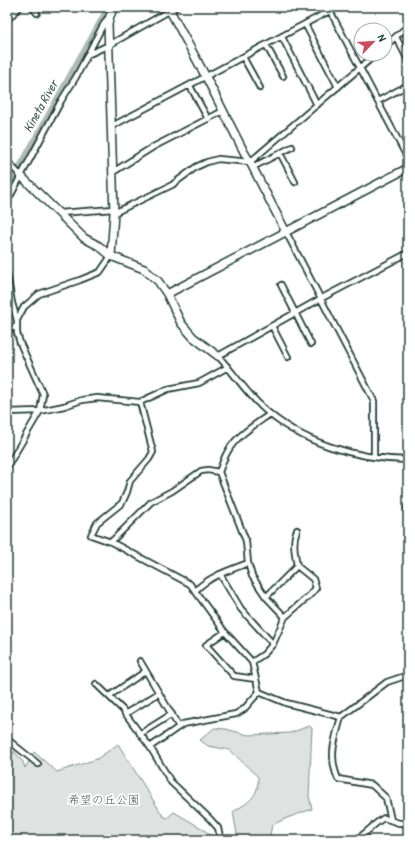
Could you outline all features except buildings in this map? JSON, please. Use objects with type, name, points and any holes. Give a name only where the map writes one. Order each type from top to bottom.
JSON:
[{"type":"street","points":[[32,7],[37,13]]},
{"type":"street","points":[[7,467],[40,411],[43,394],[20,344],[16,327],[17,320],[24,307],[39,294],[100,272],[111,256],[114,211],[108,24],[114,7]]},
{"type":"street","points":[[112,126],[282,37],[329,9],[337,7]]},
{"type":"street","points":[[7,20],[18,8]]},
{"type":"street","points":[[87,55],[109,45],[172,8],[244,152],[374,401],[374,456]]},
{"type":"street","points":[[329,9],[408,159]]},
{"type":"street","points":[[7,202],[20,175],[102,27],[110,16]]},
{"type":"street","points":[[305,24],[338,87]]},
{"type":"street","points":[[393,39],[408,26]]},
{"type":"street","points":[[282,37],[317,105]]},
{"type":"street","points":[[396,37],[408,60]]},
{"type":"street","points":[[266,45],[283,76]]},
{"type":"street","points":[[243,58],[260,88]]},
{"type":"street","points":[[252,165],[317,105],[361,70],[368,62]]},
{"type":"street","points":[[378,101],[408,85]]},
{"type":"street","points":[[190,86],[208,119]]},
{"type":"street","points":[[113,172],[153,147],[223,111]]},
{"type":"street","points":[[59,214],[114,211],[172,185],[196,167],[207,162],[218,159],[252,165],[292,147]]},
{"type":"street","points":[[280,153],[295,182]]},
{"type":"street","points":[[7,161],[84,238],[99,246],[111,256],[144,269],[158,281],[167,294],[181,323],[193,337],[218,356],[261,406],[270,414],[301,434],[346,452],[408,460]]},
{"type":"street","points":[[167,294],[408,168]]},
{"type":"street","points":[[218,356],[320,299],[408,253]]},
{"type":"street","points":[[7,273],[12,304],[17,320]]},
{"type":"street","points":[[281,285],[311,344]]},
{"type":"street","points":[[272,326],[288,357]]},
{"type":"street","points":[[7,329],[16,327]]},
{"type":"street","points":[[7,412],[40,411],[64,406],[82,400],[97,398],[140,402],[168,389],[199,383],[228,367]]},
{"type":"street","points":[[140,402],[153,452],[149,459],[130,481],[122,503],[97,522],[92,535],[111,542],[190,584],[196,590],[225,632],[252,662],[259,692]]},
{"type":"street","points":[[270,414],[232,445],[219,472],[246,541],[248,563],[252,576],[266,597],[285,617]]},
{"type":"street","points":[[111,542],[146,505],[172,491],[201,471],[208,470],[219,472]]},
{"type":"street","points":[[252,662],[264,654],[273,644],[285,617],[316,588],[313,579],[297,566],[294,552],[294,535],[297,530]]},
{"type":"street","points":[[196,590],[203,583],[220,574],[248,563]]},
{"type":"street","points":[[266,597],[297,566]]},
{"type":"street","points":[[220,574],[241,609],[273,644]]},
{"type":"street","points":[[225,632],[206,645],[234,676],[256,679]]},
{"type":"street","points":[[140,661],[179,726]]},
{"type":"street","points":[[109,696],[146,672]]},
{"type":"street","points":[[391,820],[386,798],[372,785],[338,779],[332,759],[341,717],[387,682],[408,675]]},
{"type":"street","points":[[96,684],[125,714],[150,747],[171,782],[218,828],[221,840]]},
{"type":"street","points":[[259,692],[286,703],[341,717]]},
{"type":"street","points":[[150,747],[183,724],[236,714],[244,709],[259,692]]},
{"type":"street","points":[[125,714],[159,693]]},
{"type":"street","points":[[140,734],[172,714]]},
{"type":"street","points":[[7,739],[38,764]]},
{"type":"street","points":[[353,840],[361,836],[384,818],[408,823]]},
{"type":"green space","points":[[309,726],[312,728],[309,796],[312,809],[272,825],[269,840],[238,840],[233,812],[252,799],[257,790],[258,777],[230,750],[208,746],[200,740],[214,728],[226,729],[248,735],[290,733]]},
{"type":"green space","name":"希望の丘公園","points":[[118,744],[163,816],[167,818],[174,812],[203,829],[216,840],[7,840],[7,771],[14,751],[23,762],[25,768],[34,752],[57,772],[97,759]]},
{"type":"waterway","name":"Kineta River","points":[[86,51],[110,7]]},
{"type":"waterway","points":[[393,44],[408,31]]},
{"type":"waterway","name":"Kineta River","points":[[20,170],[83,55]]},
{"type":"waterway","points":[[254,162],[373,62]]},
{"type":"waterway","name":"Kineta River","points":[[7,191],[16,175]]},
{"type":"waterway","name":"Kineta River","points":[[7,293],[9,303],[7,305]]}]
